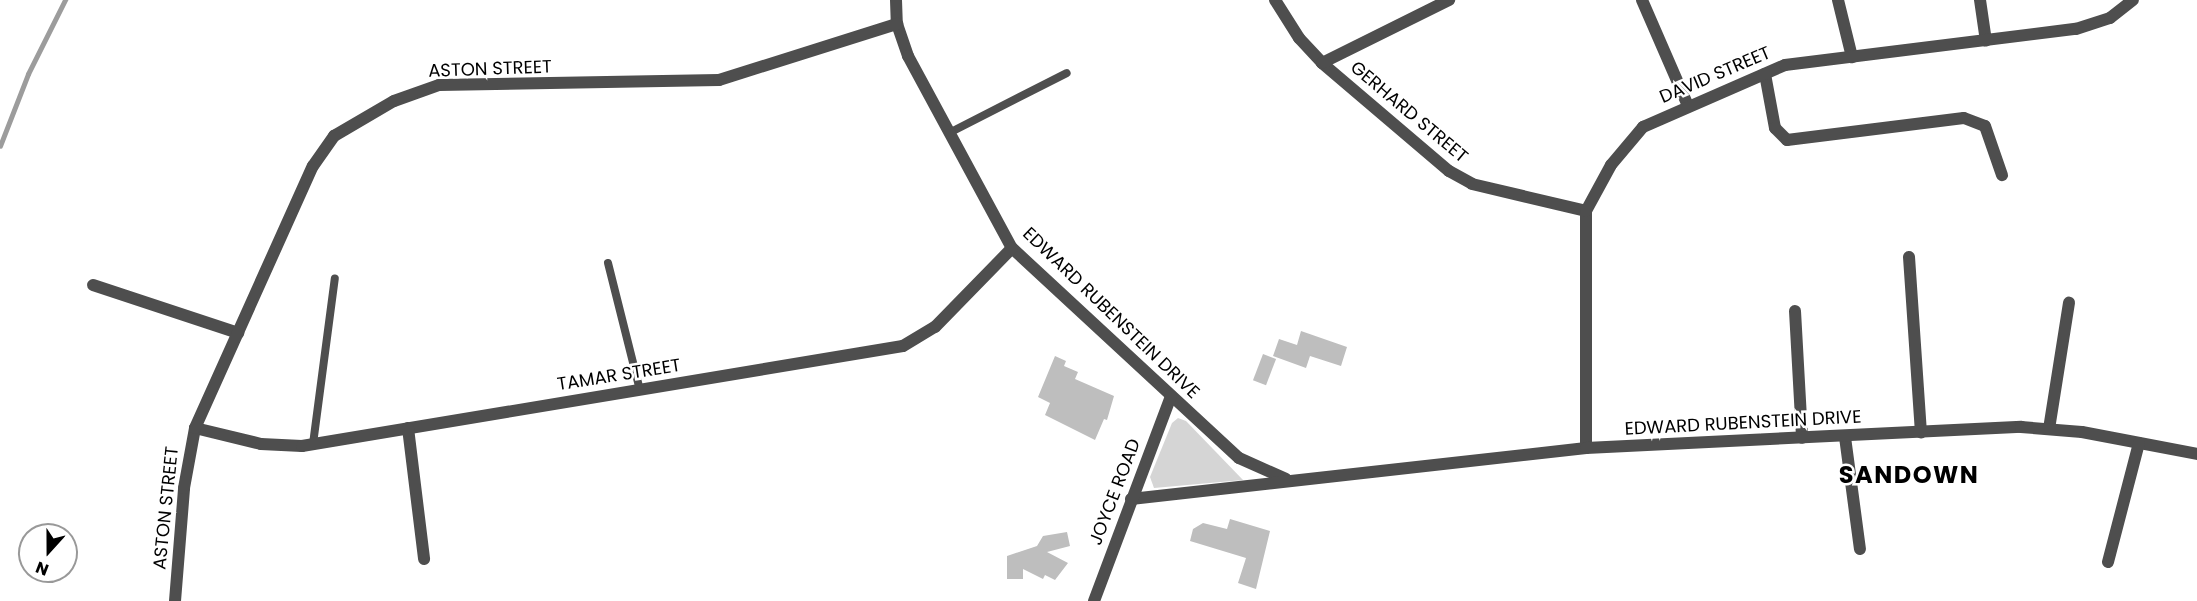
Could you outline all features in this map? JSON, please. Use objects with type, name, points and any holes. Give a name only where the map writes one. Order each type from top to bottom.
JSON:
[{"type":"street","name":"EDWARD RUBENSTEIN DRIVE","points":[[896,0],[897,24],[908,56],[1012,248],[1239,458],[1290,480]]},
{"type":"street","name":"GERHARD STREET","points":[[1275,0],[1299,38],[1322,63],[1460,179],[1586,211]]},
{"type":"street","points":[[1322,63],[1449,0]]},
{"type":"street","points":[[1642,0],[1688,106]]},
{"type":"street","points":[[1838,0],[1852,57]]},
{"type":"street","points":[[1980,0],[1986,41]]},
{"type":"street","name":"DAVID STREET","points":[[1586,448],[1586,211],[1599,184],[1629,139],[1656,120],[1785,65],[2086,27],[2110,18],[2133,0]]},
{"type":"street","name":"ASTON STREET","points":[[175,601],[188,458],[195,428],[321,152],[334,136],[402,98],[439,85],[719,80],[897,24]]},
{"type":"street","points":[[1765,74],[1775,128],[1786,140],[1964,118],[1985,126],[2002,175]]},
{"type":"street","name":"TAMAR STREET","points":[[195,428],[261,444],[313,444],[903,346],[934,327],[1012,248]]},
{"type":"street","points":[[1909,257],[1921,433]]},
{"type":"street","points":[[93,285],[238,333]]},
{"type":"street","points":[[2049,429],[2069,303]]},
{"type":"street","points":[[1796,311],[1802,438]]},
{"type":"street","name":"JOYCE ROAD","points":[[1094,601],[1171,396]]},
{"type":"street","points":[[408,428],[424,559]]},
{"type":"street","name":"EDWARD RUBENSTEIN DRIVE","points":[[1131,500],[1290,480],[1586,448],[1845,436],[2049,429],[2197,454]]},
{"type":"street","points":[[1845,436],[1860,549]]},
{"type":"street","points":[[2108,562],[2139,443]]},
{"type":"lane","points":[[949,133],[1067,73]]},
{"type":"lane","points":[[608,263],[640,390]]},
{"type":"lane","points":[[313,444],[334,278]]},
{"type":"shaded area","points":[[1178,418],[1186,421],[1243,480],[1154,488],[1150,477],[1172,423]]},
{"type":"building","points":[[1301,331],[1347,347],[1341,366],[1310,356],[1306,368],[1273,356],[1279,339],[1297,345]]},
{"type":"building","points":[[1263,354],[1276,359],[1266,385],[1253,380]]},
{"type":"building","points":[[1055,356],[1066,361],[1064,366],[1078,372],[1075,379],[1114,396],[1107,420],[1104,419],[1095,440],[1045,415],[1050,403],[1038,397]]},
{"type":"building","points":[[1230,519],[1270,531],[1256,589],[1238,583],[1246,558],[1190,541],[1193,529],[1203,523],[1227,529]]},
{"type":"building","points":[[1067,532],[1070,546],[1047,552],[1068,563],[1055,580],[1045,575],[1043,579],[1023,569],[1023,579],[1007,579],[1007,556],[1037,546],[1043,536]]},
{"type":"waterway","points":[[0,146],[28,74],[65,0]]},
{"type":"district","name":"SANDOWN","points":[[1909,475]]}]
